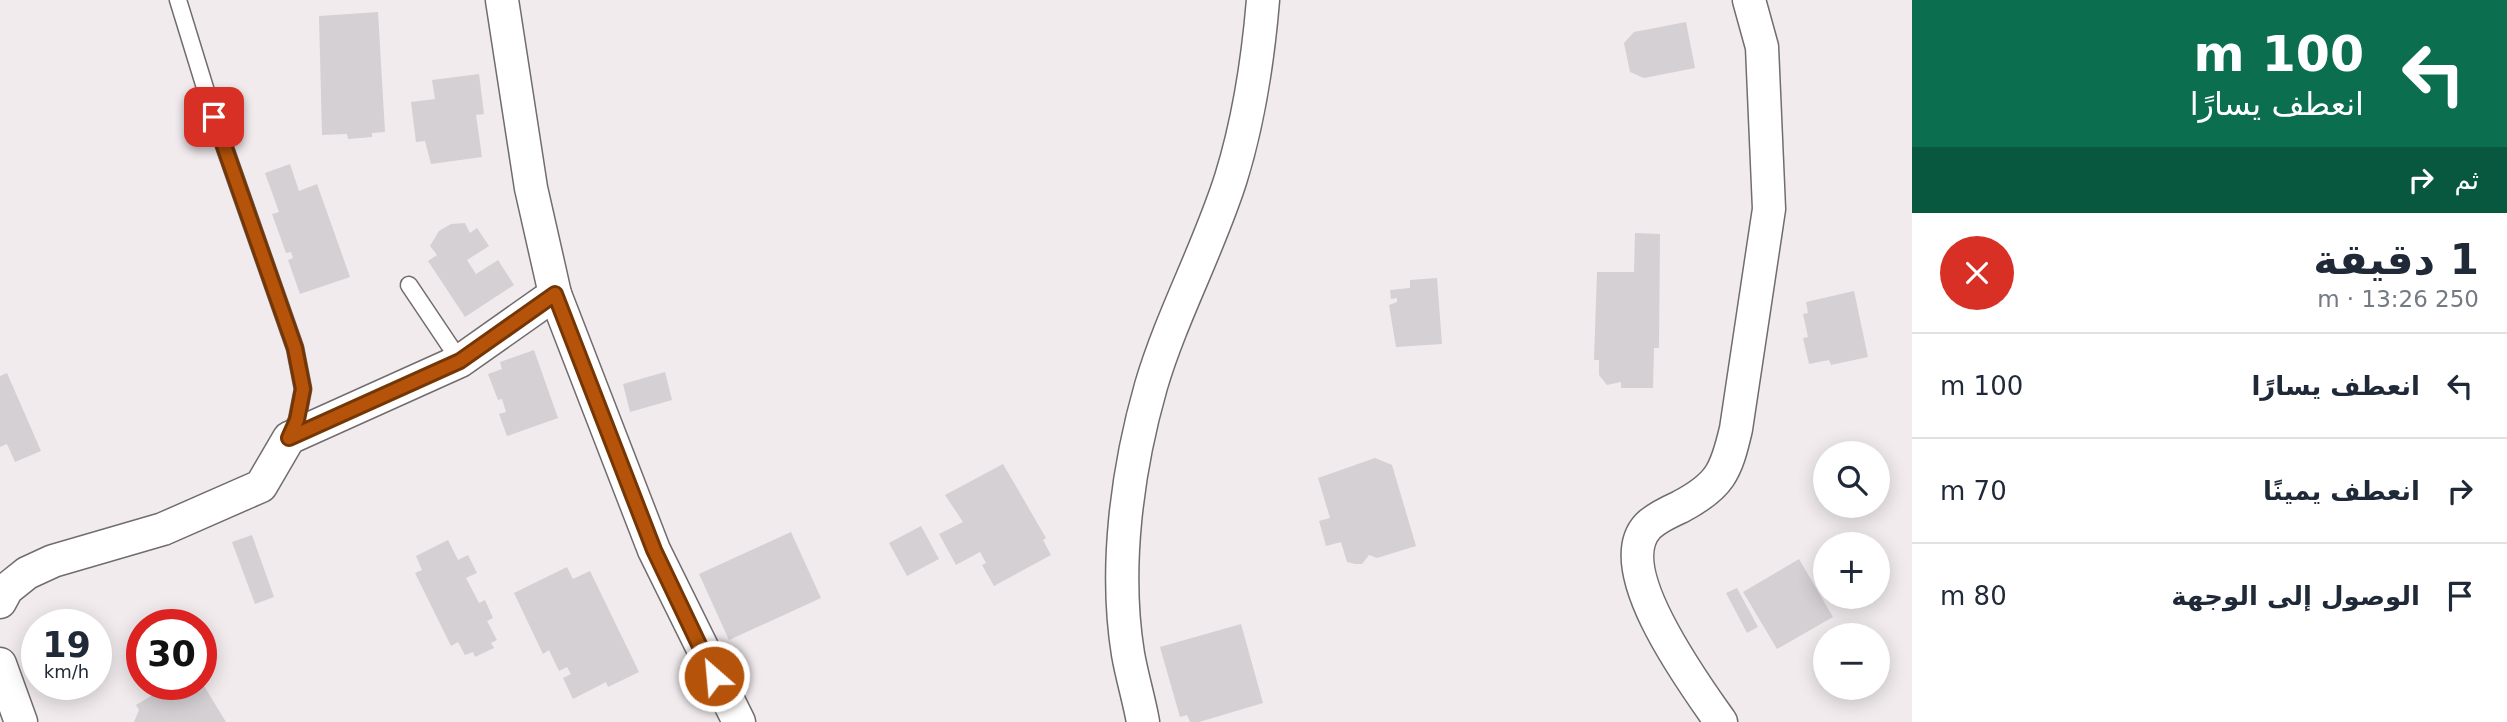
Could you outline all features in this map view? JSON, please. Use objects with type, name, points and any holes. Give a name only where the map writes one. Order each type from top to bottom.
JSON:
[{"type":"street","points":[[502,0],[534,201],[555,294],[654,550],[739,722]]},
{"type":"street","points":[[1143,722],[1128,653],[1124,583],[1126,525],[1134,460],[1152,385],[1231,179],[1255,70],[1263,0]]},
{"type":"street","points":[[1721,722],[1667,640],[1637,568],[1636,550],[1648,525],[1707,493],[1718,480],[1728,462],[1736,429],[1769,209],[1762,47],[1749,0]]},
{"type":"street","points":[[0,602],[7,589],[27,573],[53,561],[163,529],[261,486],[289,438],[460,361],[555,294]]},
{"type":"street","points":[[0,664],[21,722]]},
{"type":"lane","points":[[178,0],[214,117],[295,348],[303,389],[297,420],[289,438]]},
{"type":"lane","points":[[409,285],[460,361]]},
{"type":"building","points":[[378,12],[385,132],[372,133],[372,137],[348,139],[347,134],[322,135],[319,16]]},
{"type":"building","points":[[1686,22],[1695,68],[1644,78],[1630,72],[1624,43],[1634,32]]},
{"type":"building","points":[[479,74],[484,114],[476,115],[482,157],[431,164],[425,141],[416,142],[411,102],[435,99],[432,80]]},
{"type":"building","points":[[290,164],[299,191],[317,184],[350,277],[300,294],[288,260],[293,258],[291,252],[286,253],[272,214],[279,212],[265,173]]},
{"type":"building","points":[[465,223],[470,233],[477,228],[489,246],[467,260],[476,274],[498,260],[514,285],[465,317],[428,261],[437,255],[430,246],[439,231],[451,224]]},
{"type":"building","points":[[1635,233],[1660,234],[1659,348],[1654,348],[1653,388],[1621,388],[1621,382],[1607,385],[1599,375],[1599,360],[1594,360],[1597,272],[1634,272]]},
{"type":"building","points":[[1437,278],[1442,344],[1396,347],[1389,305],[1397,302],[1397,298],[1391,299],[1390,290],[1410,288],[1410,280]]},
{"type":"building","points":[[1854,291],[1868,357],[1831,365],[1829,360],[1809,364],[1803,338],[1808,337],[1803,314],[1808,313],[1806,302]]},
{"type":"building","points":[[534,350],[558,418],[507,436],[499,414],[506,412],[488,374],[502,369],[500,362]]},
{"type":"building","points":[[665,372],[672,400],[630,412],[623,384]]},
{"type":"building","points":[[7,373],[41,451],[15,462],[7,444],[0,447],[0,376]]},
{"type":"building","points":[[1375,458],[1392,465],[1416,546],[1377,558],[1369,555],[1362,564],[1355,564],[1347,562],[1341,542],[1326,546],[1319,521],[1330,518],[1318,478]]},
{"type":"building","points":[[1003,464],[1046,538],[1043,540],[1051,555],[994,586],[982,565],[986,563],[980,552],[956,565],[939,534],[963,522],[945,495]]},
{"type":"building","points":[[921,526],[939,559],[907,576],[889,543]]},
{"type":"building","points":[[791,532],[821,598],[729,640],[699,574]]},
{"type":"building","points":[[252,535],[274,597],[255,604],[232,542]]},
{"type":"building","points":[[448,540],[458,560],[468,555],[477,573],[466,578],[479,603],[485,600],[493,618],[487,621],[497,640],[491,643],[494,648],[475,657],[473,652],[465,655],[458,642],[451,646],[415,573],[422,570],[416,556]]},
{"type":"building","points":[[1799,559],[1813,583],[1813,609],[1828,609],[1833,617],[1822,623],[1813,623],[1813,628],[1777,649],[1743,592]]},
{"type":"building","points":[[567,567],[573,579],[590,571],[639,672],[608,687],[606,682],[573,699],[563,678],[571,674],[567,667],[559,671],[549,650],[543,654],[514,593]]},
{"type":"building","points":[[1737,588],[1758,627],[1747,633],[1726,593]]},
{"type":"building","points":[[1241,624],[1263,703],[1199,722],[1190,722],[1187,715],[1180,717],[1160,647]]},
{"type":"building","points":[[144,700],[213,700],[226,722],[134,722],[139,710],[136,705]]},
{"type":"route","points":[[214,117],[295,348],[303,389],[297,420],[289,438],[460,361],[555,294],[654,550],[714,676]]}]
